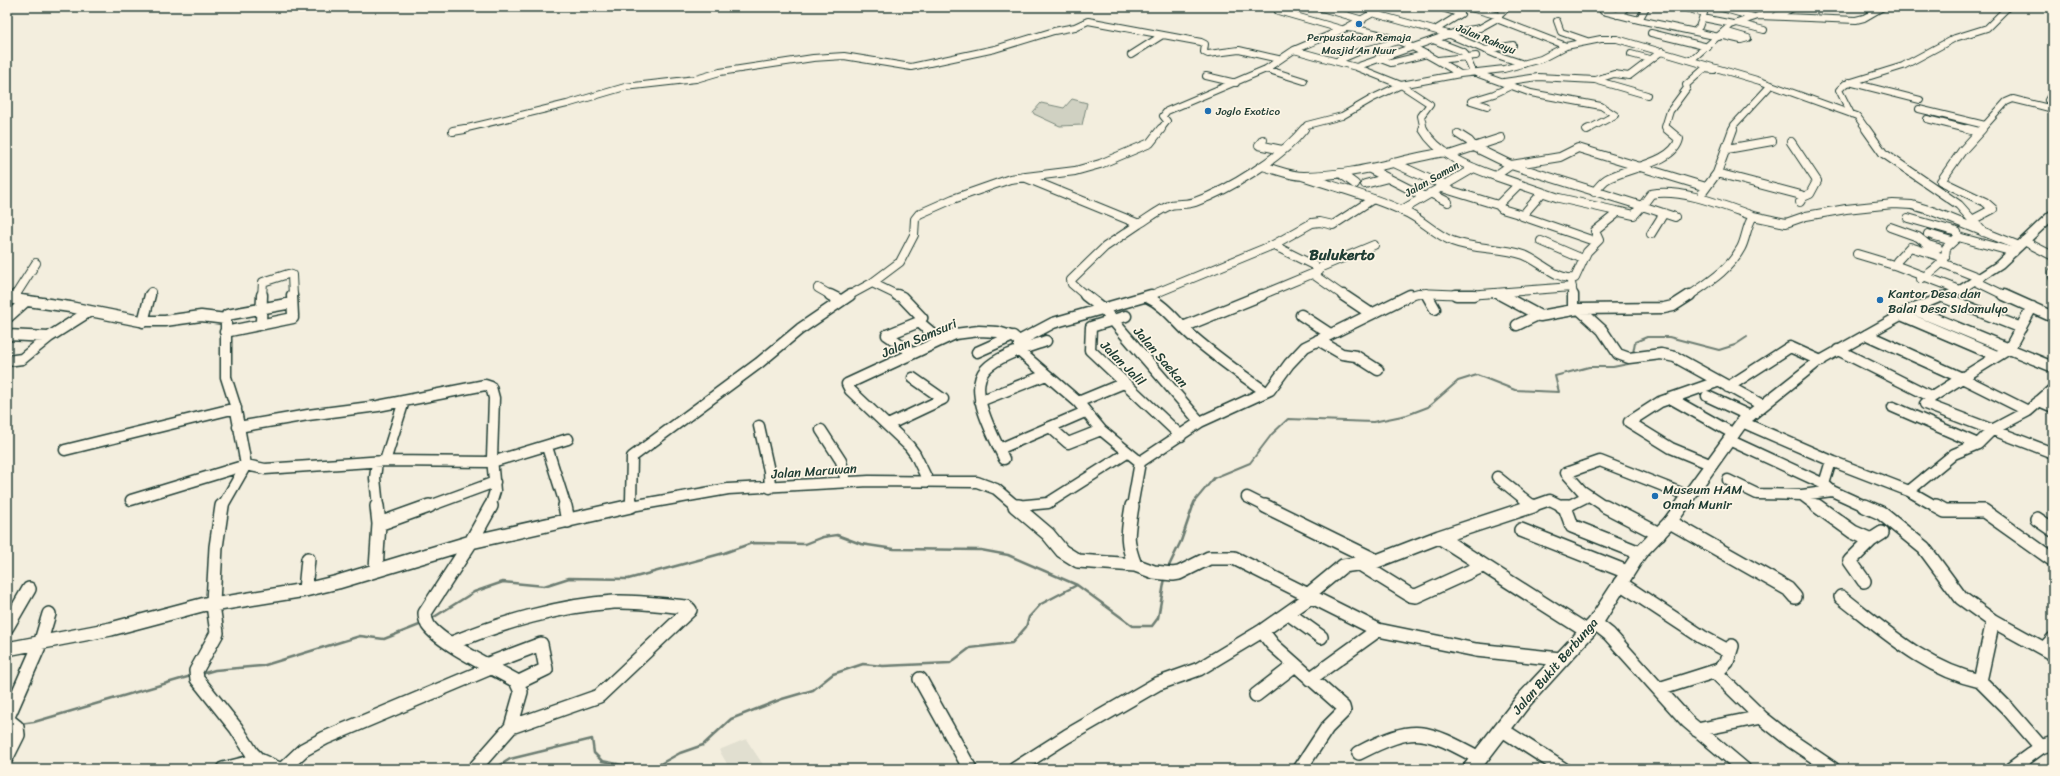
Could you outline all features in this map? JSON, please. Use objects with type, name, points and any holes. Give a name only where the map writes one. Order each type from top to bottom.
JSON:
[{"type":"main road","name":"Jalan Bukit Berbunga","points":[[1474,764],[1501,729],[1560,659],[1592,627],[1640,553],[1670,522],[1746,419],[1762,405],[1838,350],[1906,312],[1960,290],[2000,265],[2022,246],[2052,216]]},
{"type":"street","points":[[1318,7],[1363,20]]},
{"type":"street","name":"Jalan Rahayu","points":[[1363,7],[1379,9],[1524,64]]},
{"type":"street","points":[[1439,7],[1460,13]]},
{"type":"street","points":[[1356,67],[1448,34],[1480,28],[1498,17],[1505,10],[1499,7]]},
{"type":"street","points":[[1617,15],[1627,7]]},
{"type":"street","points":[[1639,20],[1646,7]]},
{"type":"street","points":[[1681,7],[1703,12],[1705,14],[1695,31]]},
{"type":"street","points":[[1718,7],[1758,16],[1856,20],[1864,18],[1882,7]]},
{"type":"street","points":[[1745,7],[1751,10],[1752,14],[1758,16]]},
{"type":"street","points":[[1691,60],[1735,23],[1758,16],[1779,7]]},
{"type":"street","points":[[1851,114],[1839,90],[1850,82],[1903,66],[1955,38],[1987,28],[1996,21],[2008,7]]},
{"type":"street","points":[[1435,30],[1446,25],[1468,8],[1498,17],[1512,26],[1566,46]]},
{"type":"street","points":[[1776,16],[1794,8]]},
{"type":"street","points":[[634,504],[631,500],[631,462],[634,455],[759,363],[795,333],[840,300],[872,283],[900,262],[914,235],[915,219],[919,214],[978,190],[1024,176],[1085,169],[1150,143],[1167,121],[1164,116],[1167,111],[1266,69],[1276,63],[1278,59],[1294,50],[1363,20],[1379,9]]},
{"type":"street","points":[[1278,11],[1344,28],[1359,28],[1399,41],[1427,54],[1460,74]]},
{"type":"street","points":[[1603,11],[1695,31],[1721,34]]},
{"type":"street","points":[[1703,18],[1735,23],[1764,30]]},
{"type":"street","points":[[453,131],[567,104],[625,86],[696,79],[720,72],[813,58],[844,56],[911,67],[995,49],[1054,31],[1075,27],[1088,21],[1161,36],[1201,42],[1206,46],[1204,51],[1208,54],[1239,50],[1278,59]]},
{"type":"street","points":[[1557,21],[1561,32],[1589,42]]},
{"type":"street","points":[[1480,28],[1488,32]]},
{"type":"street","points":[[1651,33],[1708,47]]},
{"type":"street","points":[[1131,55],[1161,36]]},
{"type":"street","points":[[1024,176],[1138,224],[1171,205],[1190,203],[1210,196],[1262,166],[1300,135],[1307,125],[1342,116],[1373,98],[1401,85],[1473,72],[1490,72],[1541,59],[1566,46],[1617,39],[1766,83],[1851,114],[1859,119],[1883,153],[1959,205],[1984,232]]},
{"type":"street","points":[[1433,40],[1463,51],[1473,72],[1533,93],[1601,106],[1615,115],[1587,130]]},
{"type":"street","points":[[1337,61],[1358,52],[1399,41]]},
{"type":"street","points":[[1485,50],[1512,45]]},
{"type":"street","points":[[1294,50],[1356,67],[1401,85],[1429,102],[1430,105],[1422,112],[1420,117],[1422,130],[1447,153],[1474,168],[1542,193],[1634,215],[1651,194],[1656,192],[1699,200],[1753,216],[1786,223],[1806,216],[1846,209],[1893,204],[1908,204],[1932,211],[1984,232],[2053,256]]},
{"type":"street","points":[[1595,80],[1614,74],[1630,76],[1650,59],[1662,52],[1673,50]]},
{"type":"street","points":[[1378,58],[1391,63],[1427,54]]},
{"type":"street","points":[[1631,54],[1650,59]]},
{"type":"street","points":[[1438,60],[1476,56]]},
{"type":"street","points":[[1266,69],[1304,81]]},
{"type":"street","points":[[1594,192],[1607,179],[1664,157],[1678,144],[1679,139],[1664,128],[1668,115],[1687,88],[1686,85],[1704,69],[1717,69]]},
{"type":"street","points":[[1206,76],[1236,83]]},
{"type":"street","points":[[1500,82],[1541,77],[1595,80],[1647,95]]},
{"type":"street","points":[[1850,82],[1920,100]]},
{"type":"street","points":[[1699,200],[1706,187],[1717,173],[1727,149],[1734,125],[1766,83]]},
{"type":"street","points":[[1487,106],[1471,101],[1494,94],[1512,86]]},
{"type":"street","points":[[2053,92],[2048,100],[2053,102]]},
{"type":"street","points":[[1972,220],[1993,210],[1992,206],[1944,183],[1941,180],[1956,158],[2004,103],[2013,99],[2053,108]]},
{"type":"street","points":[[1919,109],[1985,125]]},
{"type":"street","points":[[1927,119],[1979,132]]},
{"type":"street","points":[[1458,134],[1469,141],[1474,147],[1511,164],[1594,192],[1676,217]]},
{"type":"street","points":[[1302,176],[1370,169],[1392,162],[1474,147],[1501,138]]},
{"type":"street","points":[[1263,140],[1259,145],[1282,150]]},
{"type":"street","points":[[1727,149],[1772,141]]},
{"type":"street","points":[[1717,173],[1801,199],[1810,194],[1817,181],[1791,142]]},
{"type":"street","points":[[1486,181],[1511,164],[1560,157],[1578,148],[1706,187]]},
{"type":"street","points":[[1392,162],[1443,186],[1498,205],[1502,209],[1522,215],[1525,218],[1597,242]]},
{"type":"street","points":[[1262,166],[1302,176],[1402,210],[1414,216],[1449,240],[1471,247],[1511,251],[1526,255],[1570,283],[1576,309],[1602,330],[1617,353],[1631,358],[1670,355],[1698,369],[1728,388],[1762,405]]},
{"type":"street","name":"Jalan Saman","points":[[1402,210],[1427,194],[1474,168]]},
{"type":"street","points":[[1370,169],[1388,178],[1448,202]]},
{"type":"street","points":[[1340,173],[1355,184]]},
{"type":"street","points":[[1365,184],[1388,178]]},
{"type":"street","points":[[1498,205],[1518,184]]},
{"type":"street","points":[[1522,215],[1542,193]]},
{"type":"street","points":[[1004,459],[980,401],[980,379],[985,369],[1017,342],[1053,323],[1147,297],[1153,293],[1273,245],[1312,223],[1320,222],[1332,225],[1373,199]]},
{"type":"street","points":[[1908,204],[1910,213],[1907,220],[1957,232],[1955,239],[1944,257],[1923,278]]},
{"type":"street","points":[[1135,565],[1128,547],[1127,535],[1140,462],[1200,422],[1266,392],[1275,385],[1289,364],[1302,350],[1318,340],[1411,294],[1426,293],[1468,295],[1498,293],[1570,283],[1581,268],[1583,259],[1587,252],[1599,240],[1595,231],[1615,215],[1616,211]]},
{"type":"street","points":[[1651,234],[1664,213]]},
{"type":"street","points":[[1517,325],[1538,316],[1576,309],[1664,308],[1673,306],[1711,282],[1724,270],[1742,246],[1747,226],[1753,216]]},
{"type":"street","name":"Jalan Saekan","points":[[1138,224],[1105,247],[1071,280],[1072,284],[1103,309],[1200,422]]},
{"type":"street","points":[[1890,227],[1918,237],[1944,257],[1977,279],[2053,317]]},
{"type":"street","points":[[1928,234],[1955,239],[2022,246],[2053,247]]},
{"type":"street","points":[[1541,241],[1583,259]]},
{"type":"street","points":[[1273,245],[1317,272],[1370,313]]},
{"type":"street","points":[[1183,328],[1317,272],[1374,245]]},
{"type":"street","points":[[1896,266],[1896,261],[1910,246],[1944,257]]},
{"type":"street","points":[[1857,254],[1896,266],[1923,278],[1960,290]]},
{"type":"street","points":[[36,263],[10,298],[90,311],[118,319],[143,322],[216,315],[226,319],[226,377],[236,408],[238,427],[246,465],[221,508],[216,547],[213,604],[217,633],[196,671],[197,679],[217,703],[259,760],[279,769]]},
{"type":"street","points":[[2053,272],[2053,277]]},
{"type":"street","points":[[225,332],[293,317],[292,275],[286,274],[263,282],[261,309],[262,322]]},
{"type":"street","points":[[872,283],[902,297],[922,318],[918,322],[887,335],[913,353]]},
{"type":"street","points":[[818,288],[840,300]]},
{"type":"street","points":[[143,322],[151,292]]},
{"type":"street","points":[[1426,293],[1435,309]]},
{"type":"street","points":[[1498,293],[1538,316]]},
{"type":"street","points":[[1147,297],[1155,301],[1183,328],[1239,373],[1266,392]]},
{"type":"street","points":[[1943,297],[1982,314],[2021,328]]},
{"type":"street","points":[[7,318],[26,301]]},
{"type":"street","points":[[226,315],[292,303]]},
{"type":"street","points":[[1915,417],[1929,400],[2009,349],[2032,307]]},
{"type":"street","points":[[7,361],[22,359],[50,337],[90,311]]},
{"type":"street","points":[[1906,312],[2009,349],[2053,367]]},
{"type":"street","points":[[1906,312],[1997,356]]},
{"type":"street","points":[[1301,315],[1330,334]]},
{"type":"street","name":"Jalan Jalil","points":[[1126,316],[1092,327],[1089,348],[1181,436]]},
{"type":"street","points":[[918,322],[940,340]]},
{"type":"street","name":"Jalan Samsuri","points":[[928,481],[915,454],[888,425],[850,390],[847,384],[940,340],[965,331],[990,332],[1017,342]]},
{"type":"street","points":[[7,335],[50,337]]},
{"type":"street","points":[[1867,335],[1962,378],[2028,411]]},
{"type":"street","points":[[1318,340],[1342,354],[1356,356],[1378,370]]},
{"type":"street","points":[[977,352],[1017,342],[1046,341]]},
{"type":"street","points":[[1017,342],[1046,375],[1078,402],[1101,430],[1127,453],[1140,462]]},
{"type":"street","points":[[1728,388],[1790,347],[1821,361]]},
{"type":"street","points":[[1838,350],[1929,400],[1992,430],[2053,453]]},
{"type":"street","points":[[980,401],[1046,375]]},
{"type":"street","points":[[888,425],[943,399],[913,378]]},
{"type":"street","points":[[1712,465],[1671,448],[1629,423],[1660,402],[1717,382]]},
{"type":"street","points":[[1078,402],[1124,383]]},
{"type":"street","points":[[238,427],[404,401],[485,385],[491,387],[494,393],[495,404],[492,462],[495,491],[492,503],[471,542],[425,613],[426,621],[431,629],[517,683],[521,692],[511,727],[474,769]]},
{"type":"street","points":[[1909,491],[1954,454],[1978,444],[1992,430],[2028,411],[2053,389]]},
{"type":"street","points":[[1707,396],[1746,419],[1831,461],[1909,491],[1947,512],[1980,509],[2051,557]]},
{"type":"street","points":[[1670,398],[1732,437],[1871,508],[1903,531],[1927,551],[1958,595],[1993,621],[2048,651],[2053,639]]},
{"type":"street","points":[[376,569],[379,524],[375,478],[404,401]]},
{"type":"street","points":[[2039,401],[2053,407]]},
{"type":"street","points":[[65,450],[236,408]]},
{"type":"street","points":[[1893,408],[1978,444]]},
{"type":"street","points":[[999,449],[1085,412]]},
{"type":"street","points":[[759,426],[769,471],[770,488]]},
{"type":"street","points":[[1050,427],[1068,443],[1101,430]]},
{"type":"street","points":[[821,430],[841,461],[846,482]]},
{"type":"street","points":[[131,500],[162,492],[207,476],[246,465],[265,469],[381,462],[492,462],[547,447],[568,439]]},
{"type":"street","points":[[547,447],[564,498],[568,521]]},
{"type":"street","points":[[1016,506],[1042,504],[1050,501],[1127,453]]},
{"type":"street","points":[[1659,534],[1588,496],[1576,486],[1566,473],[1599,461],[1689,496]]},
{"type":"street","points":[[1828,487],[1831,461]]},
{"type":"street","points":[[1497,477],[1533,506]]},
{"type":"street","points":[[1728,480],[1755,494],[1802,495],[1828,487]]},
{"type":"street","name":"Jalan Maruwan","points":[[7,650],[120,628],[213,604],[305,590],[338,582],[376,569],[471,542],[568,521],[634,504],[642,505],[728,489],[770,488],[846,482],[928,481],[986,484],[996,489],[1048,534],[1062,551],[1074,559],[1083,562],[1135,565],[1154,572],[1173,574],[1209,558],[1227,557],[1238,559],[1378,630],[1476,650],[1560,659]]},
{"type":"street","points":[[379,524],[495,482]]},
{"type":"street","points":[[1802,495],[1853,532],[1871,540]]},
{"type":"street","points":[[1565,507],[1588,496]]},
{"type":"street","points":[[1247,497],[1377,562]]},
{"type":"street","points":[[1015,769],[1066,736],[1157,684],[1199,668],[1262,631],[1289,614],[1343,566],[1377,562],[1439,537],[1550,500],[1565,507],[1572,526],[1640,553]]},
{"type":"street","points":[[2037,519],[2053,530]]},
{"type":"street","points":[[1670,522],[1788,589],[1795,597]]},
{"type":"street","points":[[1521,530],[1623,578],[1702,637],[1731,649],[1727,662],[1715,672],[1659,689]]},
{"type":"street","points":[[1864,581],[1850,561],[1860,553],[1871,540],[1882,533]]},
{"type":"street","points":[[1439,537],[1482,566],[1592,627],[1608,634],[1697,730],[1744,769]]},
{"type":"street","points":[[305,590],[308,559]]},
{"type":"street","points":[[1360,564],[1410,594],[1416,596],[1482,566]]},
{"type":"street","points":[[7,628],[29,589]]},
{"type":"street","points":[[1841,597],[1935,666],[1959,677],[1980,682],[2047,745],[2011,769]]},
{"type":"street","points":[[452,643],[494,626],[589,604],[630,603],[689,609],[689,612],[599,696],[511,727]]},
{"type":"street","points":[[7,757],[18,735],[16,727],[7,719],[40,644],[49,614]]},
{"type":"street","points":[[1289,614],[1320,637]]},
{"type":"street","points":[[1980,682],[1993,621]]},
{"type":"street","points":[[1310,679],[1378,630]]},
{"type":"street","points":[[1262,631],[1273,645],[1310,679],[1340,703],[1344,711],[1327,728],[1300,769]]},
{"type":"street","points":[[283,769],[303,750],[325,738],[541,644],[547,667],[546,669],[517,683]]},
{"type":"street","points":[[1256,695],[1295,665]]},
{"type":"street","points":[[1715,672],[1762,717],[1790,740],[1833,769]]},
{"type":"street","points":[[920,679],[970,769]]},
{"type":"street","points":[[1697,730],[1762,717]]},
{"type":"street","points":[[1501,729],[1562,769]]},
{"type":"street","points":[[1360,753],[1400,734],[1421,732],[1443,739],[1474,764]]},
{"type":"street","points":[[223,769],[259,760]]},
{"type":"shaded area","points":[[1072,99],[1087,103],[1082,125],[1060,126],[1034,114],[1033,112],[1041,103],[1064,108]]},
{"type":"shaded area","points":[[746,739],[766,769],[730,769],[719,750]]},
{"type":"waterway","points":[[1633,353],[1635,342],[1647,337],[1669,337],[1719,350],[1735,345],[1747,337]]},
{"type":"waterway","points":[[1192,507],[1194,502],[1214,478],[1250,463],[1272,434],[1288,419],[1373,422],[1407,415],[1428,407],[1458,381],[1477,375],[1515,390],[1559,392],[1555,376],[1589,367],[1613,367],[1628,364],[1629,361]]},
{"type":"waterway","points":[[1167,570],[1181,541],[1193,506]]},
{"type":"waterway","points":[[431,619],[474,592],[503,582],[544,586],[569,578],[628,579],[724,553],[752,543],[805,544],[823,537],[837,535],[861,544],[894,549],[981,550],[1008,555],[1077,585]]},
{"type":"waterway","points":[[1077,585],[1133,626],[1152,626],[1158,618],[1165,578]]},
{"type":"waterway","points":[[651,769],[680,753],[703,745],[731,719],[782,699],[813,690],[833,674],[863,664],[883,666],[950,663],[970,648],[1012,643],[1026,627],[1029,617],[1041,604],[1077,585]]},
{"type":"waterway","points":[[201,674],[215,670],[262,666],[360,636],[384,639],[422,624]]},
{"type":"waterway","points":[[20,724],[34,722],[191,676]]},
{"type":"waterway","points":[[494,769],[510,759],[592,739],[594,753],[602,761],[643,769]]},
{"type":"place","name":"Perpustakaan Remaja Masjid An Nuur","points":[[1359,24]]},
{"type":"place","name":"Joglo Exotico","points":[[1208,111]]},
{"type":"place","name":"Kantor Desa dan Balai Desa Sidomulyo","points":[[1880,300]]},
{"type":"place","name":"Museum HAM Omah Munir","points":[[1655,496]]},
{"type":"district","name":"Bulukerto","points":[[1342,255]]}]
